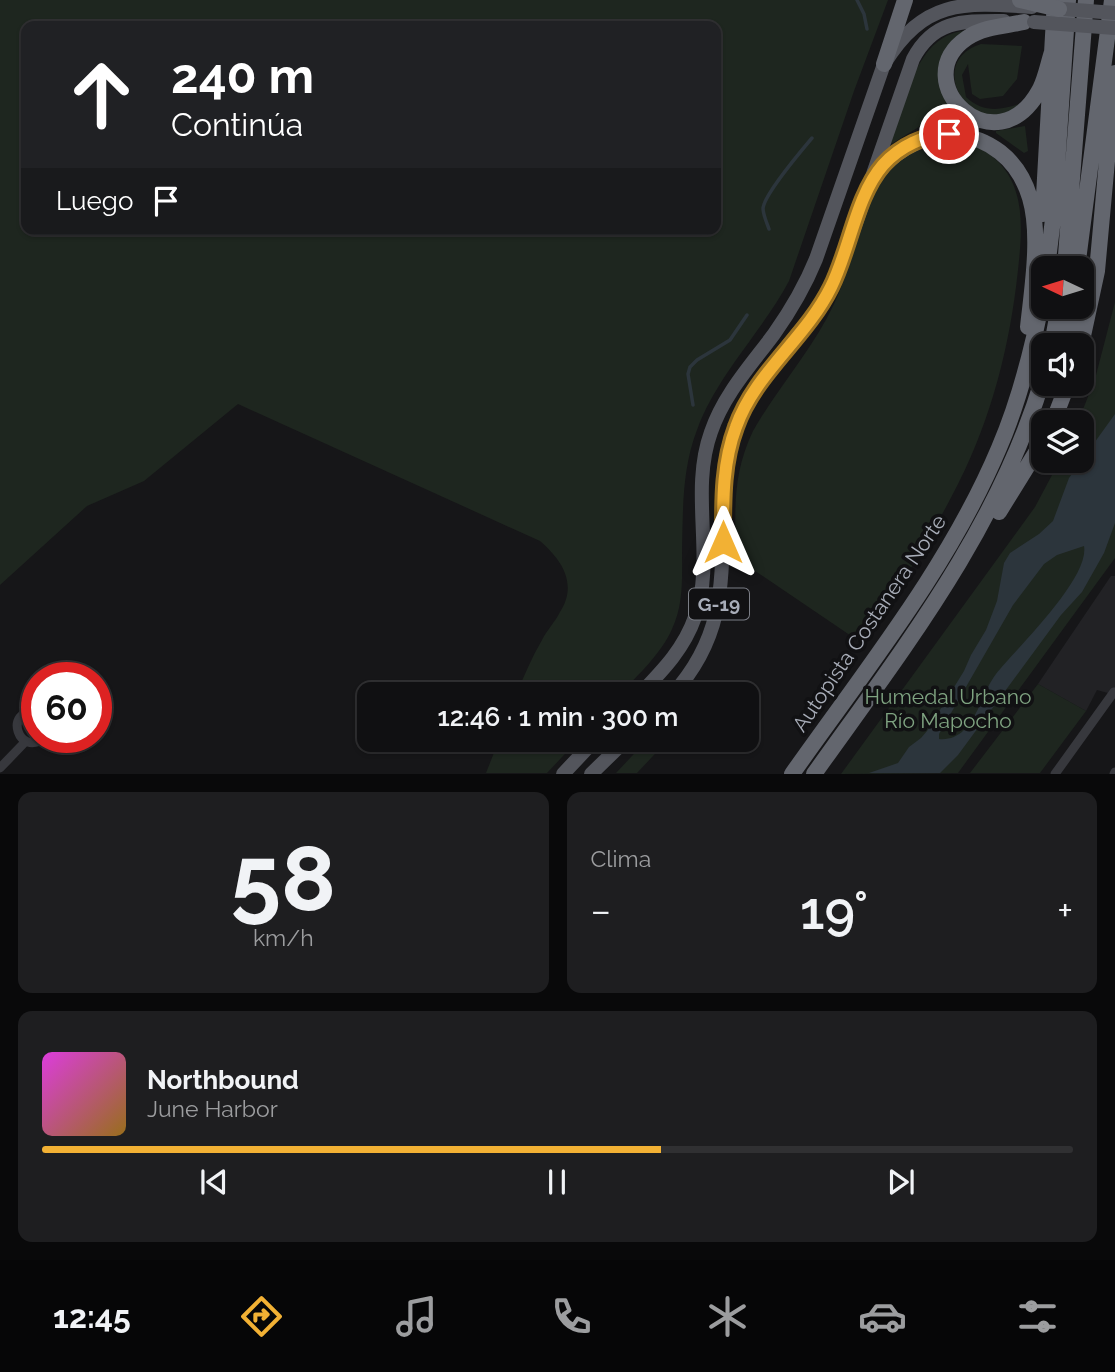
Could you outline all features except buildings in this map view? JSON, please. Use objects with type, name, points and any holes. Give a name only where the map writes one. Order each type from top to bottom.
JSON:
[{"type":"highway","points":[[884,64],[905,0]]},
{"type":"highway","points":[[891,42],[913,0]]},
{"type":"highway","points":[[1020,0],[1037,6],[1061,3]]},
{"type":"highway","points":[[1066,256],[1086,0]]},
{"type":"highway","points":[[1045,256],[1045,168],[1052,52],[1061,3]]},
{"type":"highway","points":[[1046,256],[1061,3]]},
{"type":"highway","points":[[1078,256],[1109,16]]},
{"type":"highway","points":[[1029,22],[991,27],[963,40],[953,52],[948,65],[947,85],[958,108],[967,116],[980,121],[999,122],[1014,116],[1027,106],[1040,89],[1052,52]]},
{"type":"highway","points":[[1084,333],[1097,271],[1115,73]]},
{"type":"highway","points":[[869,186],[895,153],[921,139],[939,135],[958,135],[986,144],[1002,154],[1016,168],[1030,198],[1034,222],[1025,374]]},
{"type":"highway","name":"Autopista Costanera Norte","points":[[792,774],[923,587],[962,524],[999,448],[1025,374],[1038,319]]},
{"type":"highway","name":"Autopista Costanera Norte","points":[[814,774],[964,559],[1000,491],[1028,426],[1038,396]]},
{"type":"highway","points":[[1028,426],[1045,396]]},
{"type":"highway","points":[[964,559],[995,517],[1031,459]]},
{"type":"main road","name":"G-19","points":[[651,682],[678,651],[696,616],[703,568],[701,472],[710,432],[727,397],[789,313],[807,280],[884,64],[896,45],[914,26],[942,9],[977,3],[1037,6]]},
{"type":"main road","points":[[1061,3],[1109,16]]},
{"type":"main road","name":"G-19","points":[[682,682],[696,665],[718,614],[722,578],[723,483],[727,453],[737,424],[754,391],[823,302],[831,287],[906,77],[919,49],[939,29],[967,21],[1029,22],[1109,16]]},
{"type":"main road","points":[[564,774],[584,752]]},
{"type":"main road","points":[[591,774],[614,752]]},
{"type":"street","points":[[1055,774],[1114,692]]},
{"type":"street","points":[[21,716],[17,723],[21,736]]},
{"type":"street","points":[[0,768],[21,746]]},
{"type":"shaded area","points":[[1115,414],[1115,523],[1104,553],[1082,592],[1061,615],[958,755],[940,773],[869,773],[898,763],[909,747],[927,731],[986,630],[997,601],[1004,563],[1010,553],[1053,521],[1073,473],[1094,473],[1094,443]],"holes":[[[1084,546],[1083,560],[1076,576],[1050,613],[996,674],[969,724],[955,736],[939,739],[939,734],[1013,605],[1044,564],[1057,555]]]},
{"type":"shaded area","points":[[1111,576],[1115,576],[1115,695],[1097,690],[1086,711],[1038,684]]},
{"type":"green space","points":[[0,0],[888,0],[789,281],[716,391],[697,430],[688,459],[684,489],[682,590],[679,610],[667,638],[631,682],[522,682],[568,592],[561,564],[540,541],[238,404],[144,481],[87,506],[0,585]]},
{"type":"green space","points":[[969,30],[953,40],[946,52],[944,96],[951,112],[963,121],[948,119],[922,125],[888,146],[908,87],[923,58],[932,46],[943,38]]},
{"type":"green space","points":[[981,44],[1022,46],[1017,79],[1003,96],[980,99],[972,94],[968,64],[962,75],[966,97],[972,102],[985,108],[998,109],[1019,104],[1002,114],[986,115],[972,108],[961,96],[955,82],[955,67],[964,54]]},
{"type":"green space","points":[[1025,126],[1028,151],[1024,153],[996,133],[996,131]]},
{"type":"green space","points":[[943,140],[979,148],[995,159],[1014,185],[1021,218],[1015,298],[998,380],[970,459],[924,546],[863,644],[736,558],[735,509],[738,478],[753,431],[826,321],[841,287],[873,194],[883,177],[906,153]]},
{"type":"green space","name":"Humedal Urbano Río Mapocho","points":[[1115,302],[1115,558],[958,773],[841,774],[1035,507],[1053,473],[1094,473],[1094,410],[1083,410],[1088,396],[1094,396],[1095,379]]},
{"type":"green space","points":[[1038,684],[1086,711],[1040,773],[970,773]]},
{"type":"green space","points":[[494,752],[567,752],[547,773],[486,773]]},
{"type":"green space","points":[[636,752],[657,752],[637,773],[616,773]]},
{"type":"waterway","points":[[857,0],[867,29]]},
{"type":"waterway","points":[[769,229],[763,211],[765,202],[812,138]]},
{"type":"waterway","points":[[693,405],[688,374],[690,367],[730,340],[747,315]]},
{"type":"route","points":[[723,542],[723,483],[727,453],[745,406],[823,302],[841,266],[874,176],[895,153],[912,143],[930,136],[949,134]]}]
